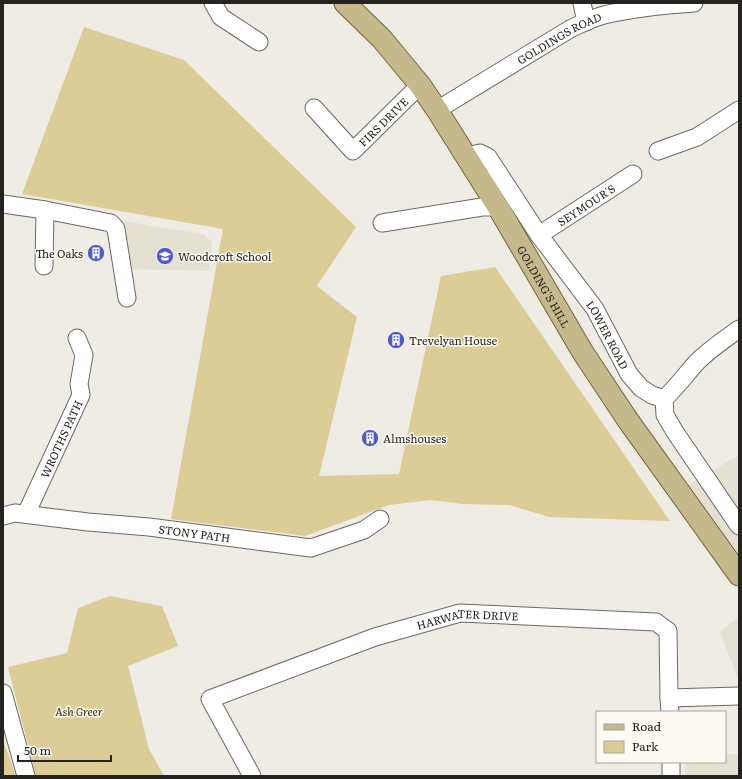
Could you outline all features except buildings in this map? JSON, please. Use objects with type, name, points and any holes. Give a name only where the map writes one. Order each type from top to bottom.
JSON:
[{"type":"main road","name":"GOLDING'S HILL","points":[[345,3],[382,39],[420,85],[467,156],[498,207],[582,352],[627,419],[739,575]]},
{"type":"street","points":[[213,3],[221,17],[259,42]]},
{"type":"street","points":[[582,3],[586,22]]},
{"type":"street","name":"GOLDINGS ROAD","points":[[437,110],[570,29],[586,22],[603,15],[639,8],[694,3]]},
{"type":"street","name":"FIRS DRIVE","points":[[314,108],[353,151],[420,85]]},
{"type":"street","points":[[658,151],[697,137],[739,110]]},
{"type":"street","name":"LOWER ROAD","points":[[467,156],[480,153],[488,157],[539,235],[595,309],[629,374],[641,388],[652,395],[664,399]]},
{"type":"street","name":"SEYMOUR'S","points":[[539,235],[633,174]]},
{"type":"street","points":[[3,204],[45,210],[111,223],[116,229],[127,298]]},
{"type":"street","points":[[382,223],[482,207],[498,207]]},
{"type":"street","points":[[44,266],[45,210]]},
{"type":"street","points":[[739,329],[702,358],[664,399],[665,415],[675,432],[739,526]]},
{"type":"street","name":"WROTHS PATH","points":[[26,514],[81,395],[79,384],[84,354],[77,338]]},
{"type":"street","name":"STONY PATH","points":[[3,516],[15,512],[88,522],[149,527],[311,548],[364,530],[380,519]]},
{"type":"street","name":"HARWATER DRIVE","points":[[252,776],[210,699],[375,637],[460,613],[656,622],[668,631],[670,705]]},
{"type":"street","points":[[3,693],[26,776]]},
{"type":"street","points":[[670,705],[739,696]]},
{"type":"street","points":[[671,763],[671,776]]},
{"type":"shaded area","name":"Woodcroft School","points":[[118,219],[151,226],[204,234],[212,243],[209,271],[120,269]]},
{"type":"shaded area","points":[[739,455],[739,562],[686,486]]},
{"type":"shaded area","points":[[739,617],[739,681],[720,632]]},
{"type":"shaded area","points":[[726,754],[739,754],[739,776],[685,776],[686,763],[726,763]]},
{"type":"green space","points":[[84,27],[184,60],[356,227],[317,286],[357,317],[319,476],[399,474],[441,276],[495,267],[670,521],[549,517],[509,505],[463,504],[431,500],[389,505],[305,536],[171,519],[223,229],[22,194]]},
{"type":"green space","name":"Ash Greer","points":[[110,596],[162,606],[178,646],[128,666],[149,749],[164,776],[36,776],[8,667],[67,653],[78,608]]},
{"type":"green space","points":[[3,740],[16,776],[3,776]]},
{"type":"place","name":"The Oaks","points":[[96,253]]},
{"type":"place","name":"Woodcroft School","points":[[165,256]]},
{"type":"place","name":"Trevelyan House","points":[[396,340]]},
{"type":"place","name":"Almshouses","points":[[370,438]]}]
